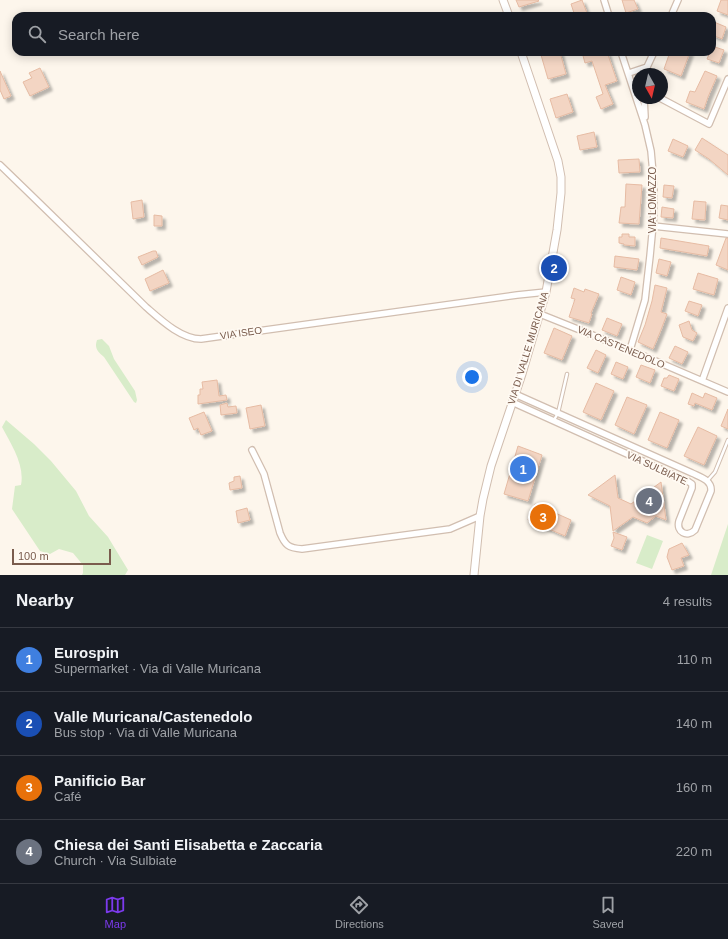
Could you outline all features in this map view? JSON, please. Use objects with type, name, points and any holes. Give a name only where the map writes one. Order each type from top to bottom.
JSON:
[{"type":"street","points":[[503,0],[508,12]]},
{"type":"street","points":[[604,0],[608,12]]},
{"type":"street","points":[[673,12],[678,0]]},
{"type":"street","name":"VIA DI VALLE MURICANA","points":[[474,575],[480,516],[490,466],[515,394],[540,314],[546,292],[558,230],[561,177],[558,161],[522,56]]},
{"type":"street","name":"VIA LOMAZZO","points":[[623,56],[645,125],[651,151],[654,207],[650,256],[644,300],[630,350]]},
{"type":"street","points":[[629,73],[647,67],[652,56]]},
{"type":"street","points":[[668,102],[709,124],[728,79]]},
{"type":"street","points":[[644,104],[645,125]]},
{"type":"street","name":"VIA ISEO","points":[[0,165],[146,307],[164,322],[182,334],[192,338],[201,339],[546,292]]},
{"type":"street","points":[[653,226],[728,234]]},
{"type":"street","points":[[702,381],[728,308]]},
{"type":"street","name":"VIA CASTENEDOLO","points":[[540,314],[630,350],[728,392]]},
{"type":"street","name":"VIA SULBIATE","points":[[512,402],[690,482],[692,488],[679,524],[679,528],[680,531],[687,534],[692,533],[695,530],[711,491],[710,485],[707,481],[515,394]]},
{"type":"street","points":[[252,450],[264,474],[280,533],[287,545],[290,547],[302,549],[450,529],[480,516]]},
{"type":"lane","points":[[554,421],[558,413],[567,374]]},
{"type":"lane","points":[[602,443],[606,434]]},
{"type":"lane","points":[[707,481],[715,472],[728,440]]},
{"type":"lane","points":[[634,457],[638,449]]},
{"type":"lane","points":[[669,473],[674,465]]},
{"type":"green space","points":[[102,339],[109,346],[114,359],[135,391],[137,400],[136,403],[104,357],[97,350],[97,340]]},
{"type":"green space","points":[[6,420],[51,461],[76,491],[89,516],[108,537],[128,570],[125,575],[82,575],[83,565],[73,553],[59,549],[50,554],[40,551],[12,509],[15,486],[21,485],[22,477],[19,462],[2,427]]},
{"type":"green space","points":[[728,524],[728,575],[711,575]]},
{"type":"green space","points":[[647,535],[663,541],[652,569],[636,563]]},
{"type":"building","points":[[516,0],[538,0],[539,1],[519,7]]},
{"type":"building","points":[[582,0],[587,12],[574,12],[571,4]]},
{"type":"building","points":[[622,0],[634,0],[638,9],[626,12]]},
{"type":"building","points":[[721,0],[728,0],[728,15],[717,11]]},
{"type":"building","points":[[716,23],[726,27],[722,39],[716,37]]},
{"type":"building","points":[[716,47],[724,50],[719,63],[707,59],[708,56],[716,56]]},
{"type":"building","points":[[541,56],[561,56],[566,74],[548,79]]},
{"type":"building","points":[[583,56],[608,56],[617,81],[605,85],[613,104],[601,109],[596,97],[603,94],[592,61],[585,63]]},
{"type":"building","points":[[669,56],[688,56],[681,76],[668,71],[668,68],[664,68]]},
{"type":"building","points":[[40,68],[49,87],[30,96],[23,82],[32,78],[29,73]]},
{"type":"building","points":[[0,71],[11,96],[4,99],[0,90]]},
{"type":"building","points":[[705,71],[717,76],[704,109],[686,102],[690,91],[695,92]]},
{"type":"building","points":[[567,94],[573,112],[556,118],[550,99]]},
{"type":"building","points":[[594,132],[597,147],[580,150],[577,136]]},
{"type":"building","points":[[702,138],[728,155],[728,175],[709,159],[695,150]]},
{"type":"building","points":[[673,139],[688,146],[683,157],[668,151]]},
{"type":"building","points":[[639,159],[640,172],[619,173],[618,160]]},
{"type":"building","points":[[626,184],[642,185],[639,224],[619,223],[621,207],[625,207]]},
{"type":"building","points":[[664,185],[674,186],[672,198],[663,197]]},
{"type":"building","points":[[142,200],[144,217],[133,219],[131,202]]},
{"type":"building","points":[[694,201],[706,202],[705,220],[692,219]]},
{"type":"building","points":[[721,205],[728,206],[728,220],[719,218]]},
{"type":"building","points":[[662,207],[674,209],[673,218],[661,217]]},
{"type":"building","points":[[154,215],[162,216],[162,226],[154,226]]},
{"type":"building","points":[[622,234],[629,234],[629,237],[635,237],[635,246],[619,243],[619,237],[622,237]]},
{"type":"building","points":[[661,238],[709,246],[707,256],[660,248]]},
{"type":"building","points":[[726,238],[728,238],[728,270],[716,265]]},
{"type":"building","points":[[156,251],[158,257],[142,265],[138,257]]},
{"type":"building","points":[[615,256],[639,259],[637,270],[614,267]]},
{"type":"building","points":[[659,259],[671,262],[667,276],[656,273]]},
{"type":"building","points":[[163,270],[169,283],[150,291],[145,279]]},
{"type":"building","points":[[698,273],[718,279],[714,295],[693,289]]},
{"type":"building","points":[[621,277],[635,282],[631,295],[617,290]]},
{"type":"building","points":[[655,285],[667,288],[661,312],[667,314],[653,349],[638,342],[645,325]]},
{"type":"building","points":[[574,288],[584,292],[585,289],[599,294],[591,313],[589,323],[569,317],[575,299],[571,298]]},
{"type":"building","points":[[689,301],[702,305],[698,316],[685,311]]},
{"type":"building","points":[[607,318],[622,324],[617,336],[602,330]]},
{"type":"building","points":[[689,321],[692,330],[697,333],[693,341],[683,337],[679,325]]},
{"type":"building","points":[[554,328],[572,336],[562,360],[544,353]]},
{"type":"building","points":[[675,346],[688,352],[682,364],[669,358]]},
{"type":"building","points":[[596,350],[606,355],[598,373],[587,368]]},
{"type":"building","points":[[616,362],[628,367],[623,379],[611,374]]},
{"type":"building","points":[[641,365],[655,370],[650,383],[636,377]]},
{"type":"building","points":[[669,375],[679,379],[674,391],[661,386],[664,378],[667,378]]},
{"type":"building","points":[[217,380],[219,396],[226,395],[227,400],[198,404],[200,389],[203,389],[202,382]]},
{"type":"building","points":[[596,383],[614,391],[601,420],[583,412]]},
{"type":"building","points":[[692,393],[703,398],[705,393],[717,398],[712,410],[695,403],[694,406],[688,404]]},
{"type":"building","points":[[627,397],[647,405],[634,434],[615,425]]},
{"type":"building","points":[[227,403],[228,407],[236,406],[237,413],[221,415],[220,405]]},
{"type":"building","points":[[261,405],[265,426],[250,429],[246,408]]},
{"type":"building","points":[[728,409],[728,429],[721,426]]},
{"type":"building","points":[[204,412],[212,431],[201,435],[198,428],[194,430],[189,418]]},
{"type":"building","points":[[660,412],[679,420],[667,448],[648,440]]},
{"type":"building","points":[[698,427],[717,436],[704,465],[684,456]]},
{"type":"building","points":[[518,446],[542,455],[528,501],[504,494]]},
{"type":"building","points":[[615,475],[618,498],[631,504],[661,482],[666,520],[656,516],[647,523],[633,517],[613,531],[610,506],[588,495]]},
{"type":"building","points":[[240,476],[242,488],[230,490],[229,483],[234,481],[234,477]]},
{"type":"building","points":[[535,504],[571,520],[565,536],[528,520]]},
{"type":"building","points":[[247,508],[250,520],[238,523],[236,511]]},
{"type":"building","points":[[613,532],[627,537],[622,550],[611,546],[614,538]]},
{"type":"building","points":[[682,543],[689,555],[681,558],[684,566],[672,570],[667,557],[669,549]]},
{"type":"place","name":"Valle Muricana/Castenedolo","points":[[554,268]]},
{"type":"place","name":"Eurospin","points":[[523,469]]},
{"type":"place","name":"Chiesa dei Santi Elisabetta e Zaccaria","points":[[649,501]]},
{"type":"place","name":"Panificio Bar","points":[[543,517]]}]
